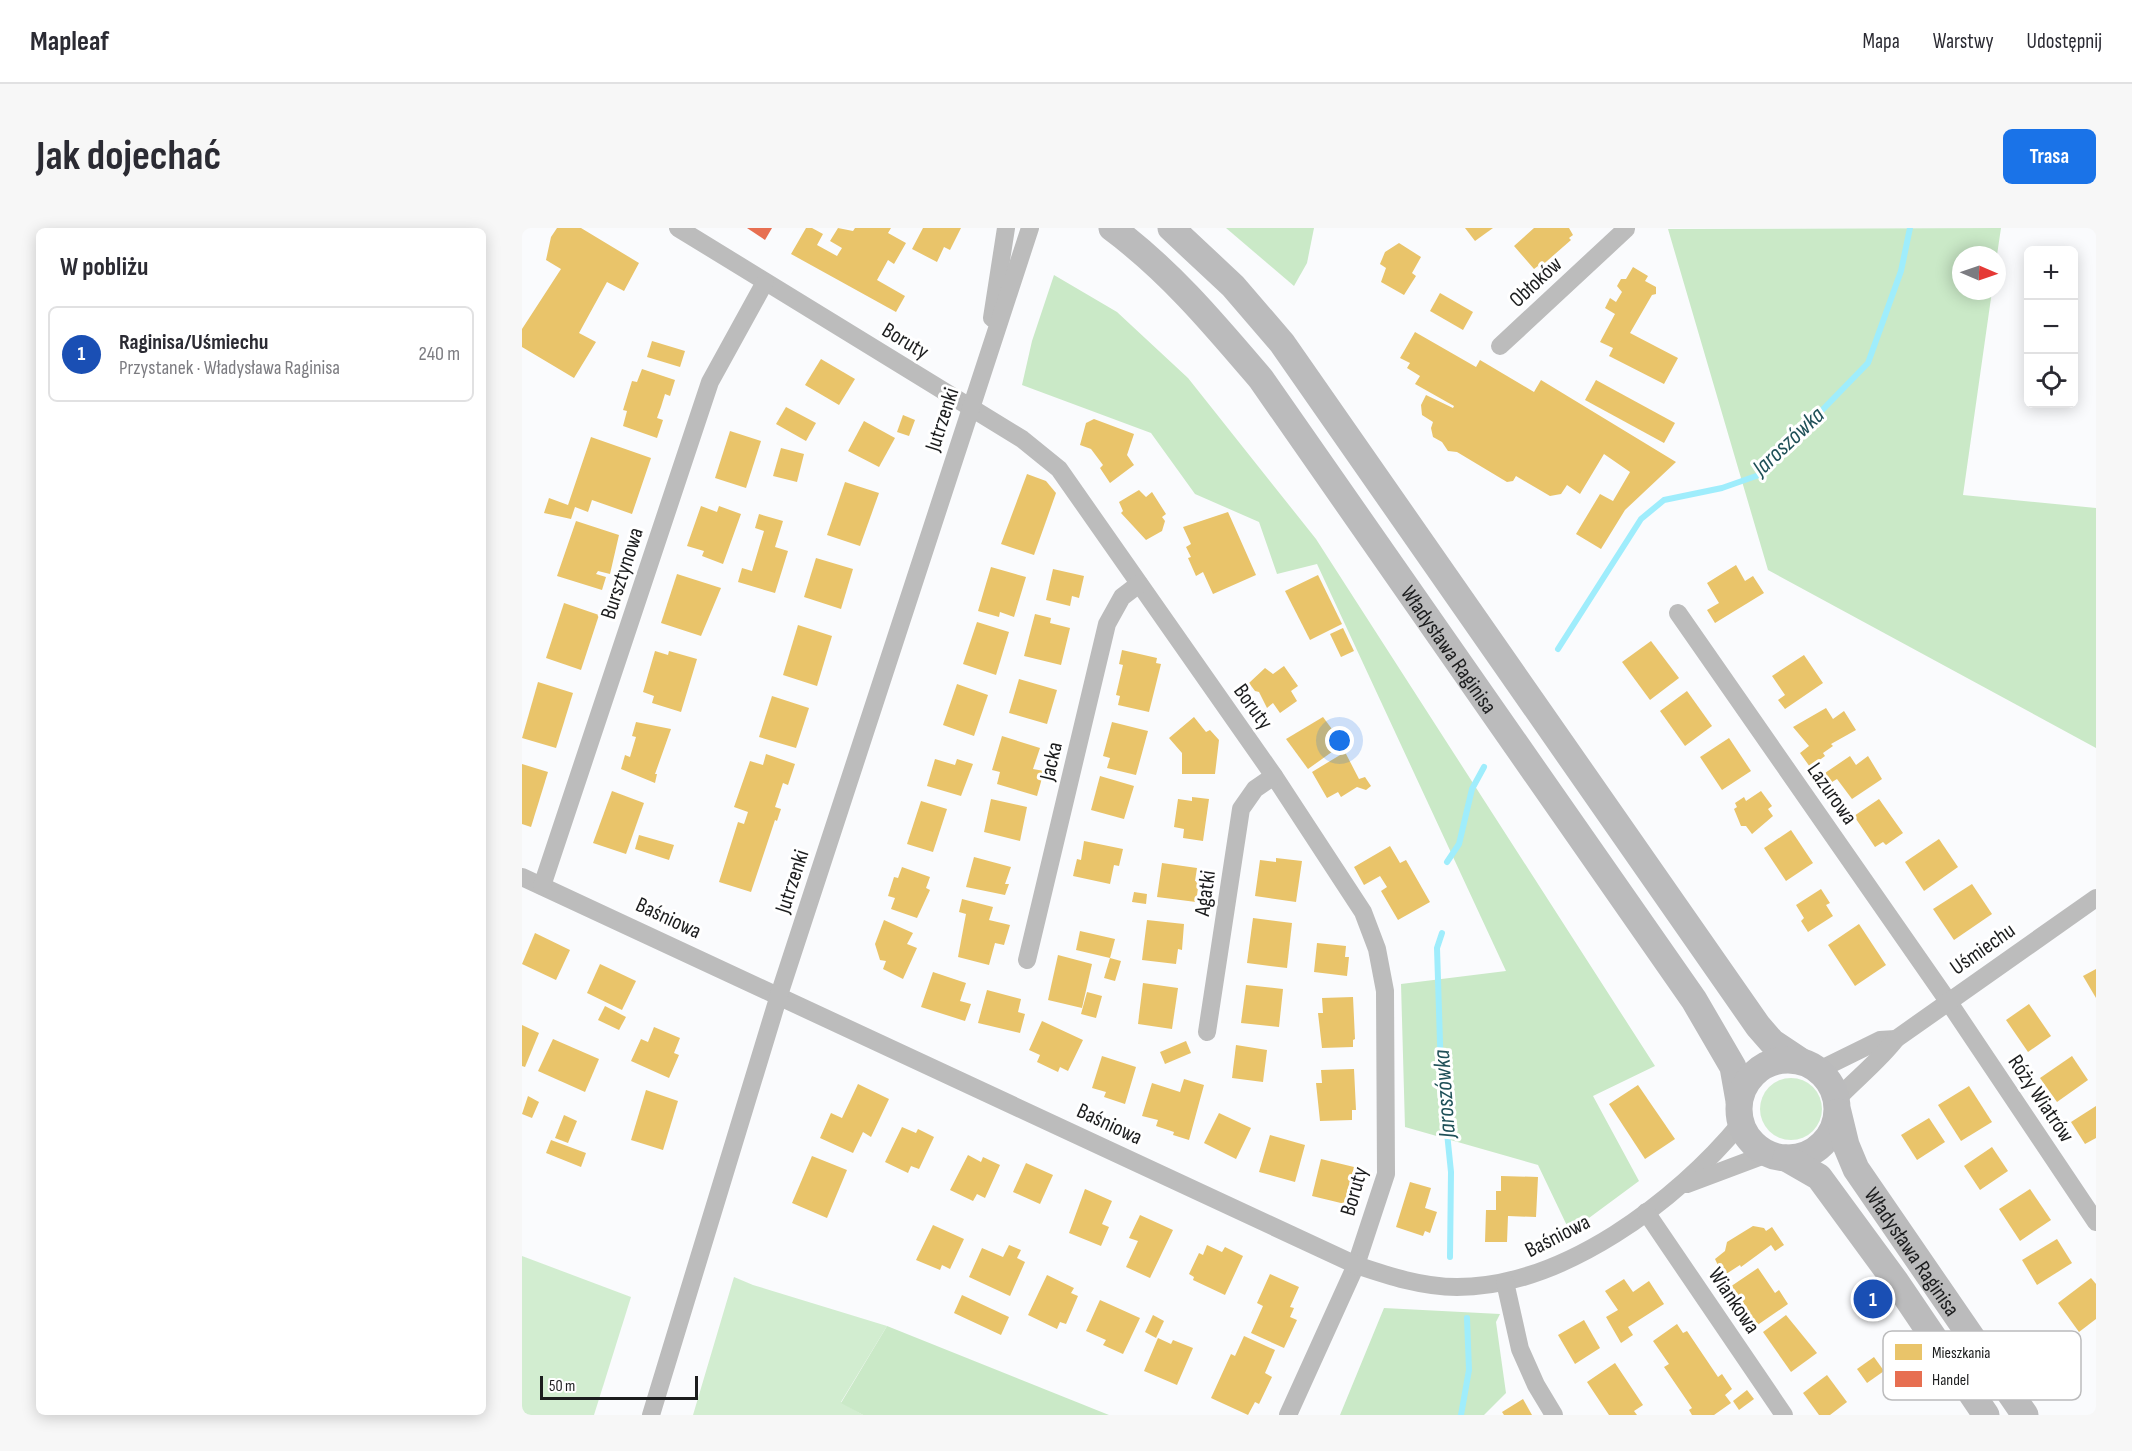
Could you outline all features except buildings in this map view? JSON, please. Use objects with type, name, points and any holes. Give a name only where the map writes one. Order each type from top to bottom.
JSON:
[{"type":"main road","name":"Władysława Raginisa","points":[[1112,228],[1133,243],[1199,306],[1268,388],[1694,1000],[1733,1067],[1740,1112]]},
{"type":"main road","name":"Władysława Raginisa","points":[[1171,228],[1233,286],[1282,343],[1758,1026],[1772,1042],[1809,1065]]},
{"type":"main road","points":[[1777,1060],[1809,1065],[1827,1078],[1837,1106],[1832,1133],[1817,1149],[1797,1158],[1777,1156],[1751,1141],[1740,1112],[1748,1080],[1756,1071],[1777,1060]]},
{"type":"main road","name":"Władysława Raginisa","points":[[1837,1106],[1846,1145],[1856,1169],[1967,1331]]},
{"type":"main road","name":"Władysława Raginisa","points":[[1777,1156],[1805,1167],[1825,1184],[1929,1331]]},
{"type":"main road","name":"Władysława Raginisa","points":[[1976,1400],[1986,1415]]},
{"type":"main road","name":"Władysława Raginisa","points":[[2015,1400],[2025,1415]]},
{"type":"street","name":"Boruty","points":[[678,228],[970,406],[1022,439],[1059,469],[1274,776],[1364,912],[1377,949],[1384,991],[1386,1174],[1356,1264],[1288,1415]]},
{"type":"street","name":"Jutrzenki","points":[[985,364],[1006,228]]},
{"type":"street","name":"Jutrzenki","points":[[651,1415],[779,995],[1030,228]]},
{"type":"street","name":"Obłoków","points":[[1500,346],[1626,228]]},
{"type":"street","name":"Bursztynowa","points":[[542,886],[710,382],[765,282]]},
{"type":"street","name":"Jacka","points":[[1027,960],[1107,624],[1122,597],[1139,584]]},
{"type":"street","name":"Lazurowa","points":[[1678,613],[1948,1001]]},
{"type":"street","name":"Agatki","points":[[1208,1032],[1241,809],[1255,789],[1274,776]]},
{"type":"street","name":"Baśniowa","points":[[522,877],[1356,1264],[1394,1278],[1431,1286],[1459,1288],[1505,1282],[1532,1276],[1569,1261],[1646,1212],[1680,1187],[1740,1112]]},
{"type":"street","name":"Uśmiechu","points":[[1837,1106],[1896,1038],[2096,898]]},
{"type":"street","name":"Róży Wiatrów","points":[[1948,1001],[2096,1222]]},
{"type":"street","name":"Uśmiechu","points":[[1809,1065],[1880,1040],[1896,1038]]},
{"type":"street","name":"Baśniowa","points":[[1680,1187],[1777,1156]]},
{"type":"street","name":"Wiankowa","points":[[1646,1212],[1784,1415]]},
{"type":"street","points":[[1505,1282],[1520,1349],[1536,1385],[1554,1415]]},
{"type":"green space","points":[[1226,228],[1314,228],[1307,263],[1294,286]]},
{"type":"green space","points":[[2001,228],[1998,246],[1952,246],[1952,300],[1991,300],[1963,495],[2096,508],[2096,748],[1768,570],[1668,229]]},
{"type":"green space","points":[[1054,275],[1117,312],[1188,378],[1316,539],[1655,1066],[1593,1096],[1639,1181],[1570,1232],[1538,1165],[1405,1127],[1401,984],[1506,971],[1317,564],[1277,574],[1259,522],[1195,494],[1151,433],[1022,385],[1032,341]]},
{"type":"green space","points":[[1791,1078],[1808,1083],[1813,1087],[1817,1092],[1822,1109],[1817,1126],[1813,1131],[1808,1135],[1791,1140],[1774,1135],[1769,1131],[1765,1126],[1760,1109],[1765,1092],[1769,1087],[1774,1083]]},
{"type":"green space","points":[[522,1256],[631,1297],[594,1415],[522,1415]]},
{"type":"green space","points":[[734,1277],[753,1285],[887,1326],[841,1402],[863,1415],[693,1415]]},
{"type":"green space","points":[[1384,1308],[1500,1314],[1496,1322],[1506,1393],[1484,1415],[1340,1415]]},
{"type":"green space","points":[[887,1326],[1109,1415],[863,1415],[841,1403]]},
{"type":"waterway","name":"Jaroszówka","points":[[1558,649],[1641,519],[1664,500],[1722,488],[1759,475],[1868,363],[1901,271],[1910,228]]},
{"type":"waterway","points":[[1447,862],[1459,844],[1472,789],[1484,767]]},
{"type":"waterway","name":"Jaroszówka","points":[[1442,933],[1437,948],[1441,1074],[1451,1172],[1450,1257]]},
{"type":"waterway","name":"Jaroszówka","points":[[1461,1415],[1469,1370],[1467,1318]]},
{"type":"place","name":"Raginisa/Uśmiechu","points":[[1873,1299]]}]
